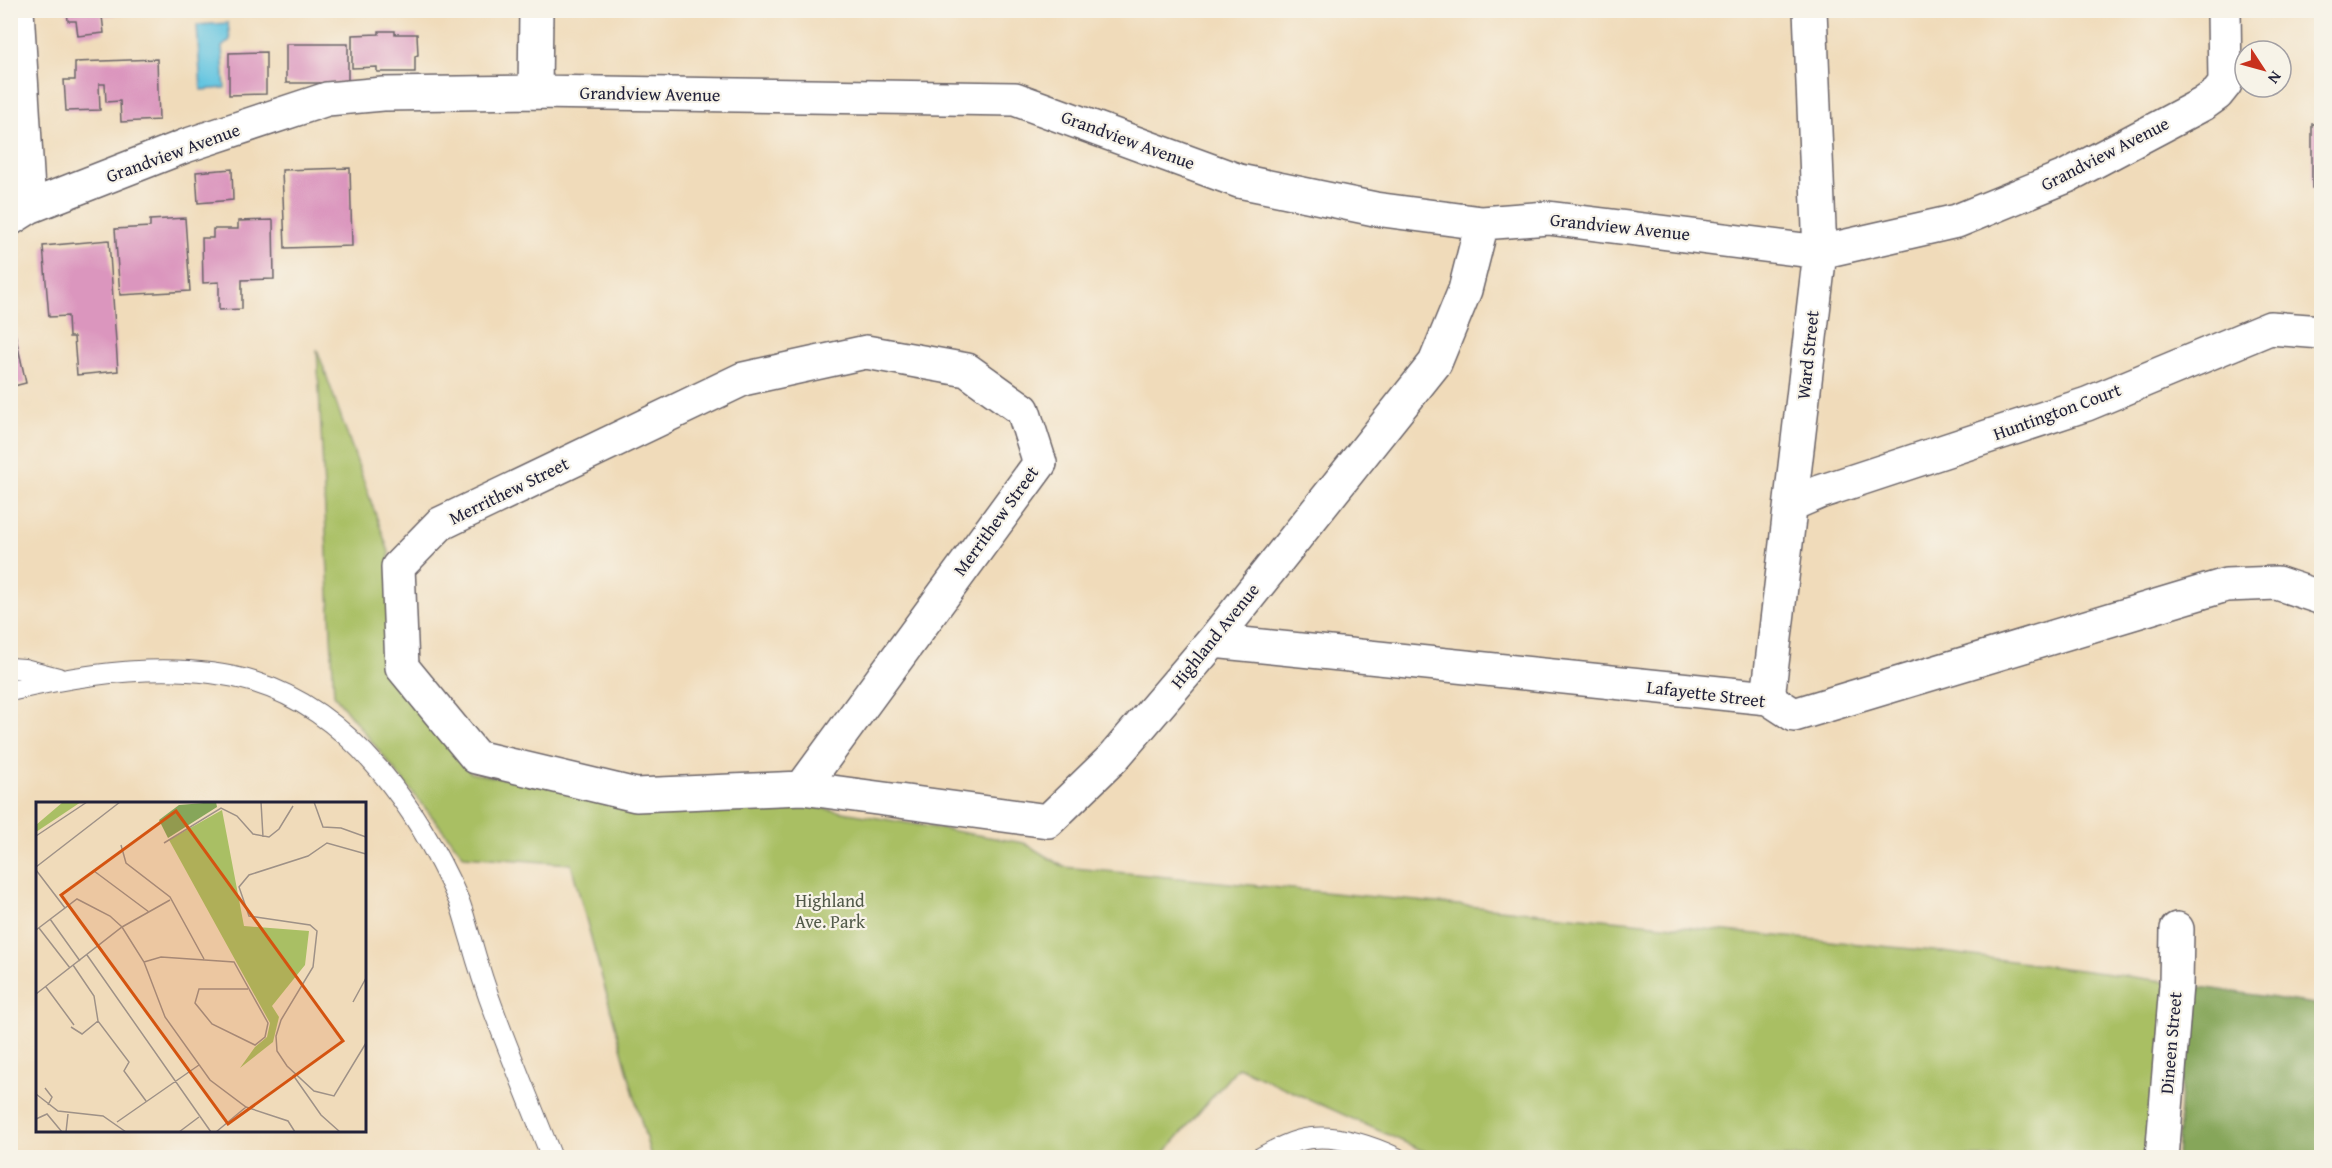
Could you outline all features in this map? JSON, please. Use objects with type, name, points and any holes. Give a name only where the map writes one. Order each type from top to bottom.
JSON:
[{"type":"street","points":[[17,10],[20,213]]},
{"type":"street","points":[[536,10],[536,92]]},
{"type":"street","name":"Ward Street","points":[[1768,698],[1820,252],[1810,10]]},
{"type":"street","name":"Grandview Avenue","points":[[20,213],[185,146],[327,99],[383,94],[536,92],[1016,99],[1239,181],[1375,209],[1482,223],[1548,218],[1820,252],[1957,221],[2067,176],[2203,104],[2217,94],[2225,84],[2224,10]]},
{"type":"street","name":"Highland Avenue","points":[[802,788],[1048,821],[1113,758],[1213,640],[1435,363],[1465,290],[1482,223]]},
{"type":"street","name":"Huntington Court","points":[[1792,504],[2087,404],[2270,328],[2322,332]]},
{"type":"street","name":"Merrithew Street","points":[[866,352],[967,370],[1023,410],[1040,463],[802,788],[636,795],[476,757],[402,667],[398,567],[440,524],[743,379],[866,352]]},
{"type":"street","name":"Lafayette Street","points":[[1213,640],[1768,698],[1794,715],[2226,585],[2277,584],[2322,598]]},
{"type":"street","name":"Dineen Street","points":[[2162,1158],[2176,985],[2177,929]]},
{"type":"lane","points":[[10,668],[24,669],[62,679]]},
{"type":"lane","points":[[10,691],[62,679],[109,674],[179,672],[220,675],[254,682],[286,695],[324,718],[359,748],[385,778],[421,828],[452,886],[460,904],[494,1013],[552,1158]]},
{"type":"lane","points":[[1260,1158],[1283,1145],[1312,1138],[1354,1143],[1398,1158]]},
{"type":"green space","name":"Highland Ave. Park","points":[[317,349],[389,552],[393,682],[471,773],[644,803],[741,801],[802,805],[1024,843],[1064,867],[1943,952],[2170,982],[2154,1157],[1437,1157],[1238,1067],[1161,1157],[651,1157],[571,864],[464,856],[334,695]]},
{"type":"green space","points":[[2187,985],[2321,1005],[2321,1157],[2177,1158]]},
{"type":"water","points":[[228,23],[230,40],[222,47],[225,88],[201,90],[197,25]]},
{"type":"building","points":[[67,10],[125,10],[125,14],[102,16],[104,33],[78,36],[76,21],[68,21]]},
{"type":"building","points":[[361,10],[396,10],[396,14],[361,14]]},
{"type":"building","points":[[457,10],[487,10],[488,14],[457,15]]},
{"type":"building","points":[[379,31],[417,34],[418,55],[415,56],[415,72],[377,72],[377,67],[352,68],[352,35],[379,34]]},
{"type":"building","points":[[286,44],[348,44],[348,83],[286,83]]},
{"type":"building","points":[[266,52],[266,94],[229,95],[229,53]]},
{"type":"building","points":[[157,59],[159,120],[121,122],[120,101],[106,102],[105,84],[99,84],[100,110],[66,111],[64,80],[75,80],[75,62]]},
{"type":"building","points":[[2312,124],[2322,124],[2322,188],[2312,188]]},
{"type":"building","points":[[350,168],[352,246],[285,248],[282,170]]},
{"type":"building","points":[[232,169],[233,200],[198,203],[196,172]]},
{"type":"building","points":[[185,218],[190,291],[120,295],[115,229],[150,227],[150,220]]},
{"type":"building","points":[[273,220],[274,279],[242,280],[242,309],[219,310],[219,282],[203,283],[202,238],[213,238],[213,229],[238,229],[238,221]]},
{"type":"building","points":[[109,240],[118,371],[77,375],[74,337],[69,337],[68,316],[49,317],[43,246]]},
{"type":"building","points":[[10,311],[26,383],[10,387]]}]
